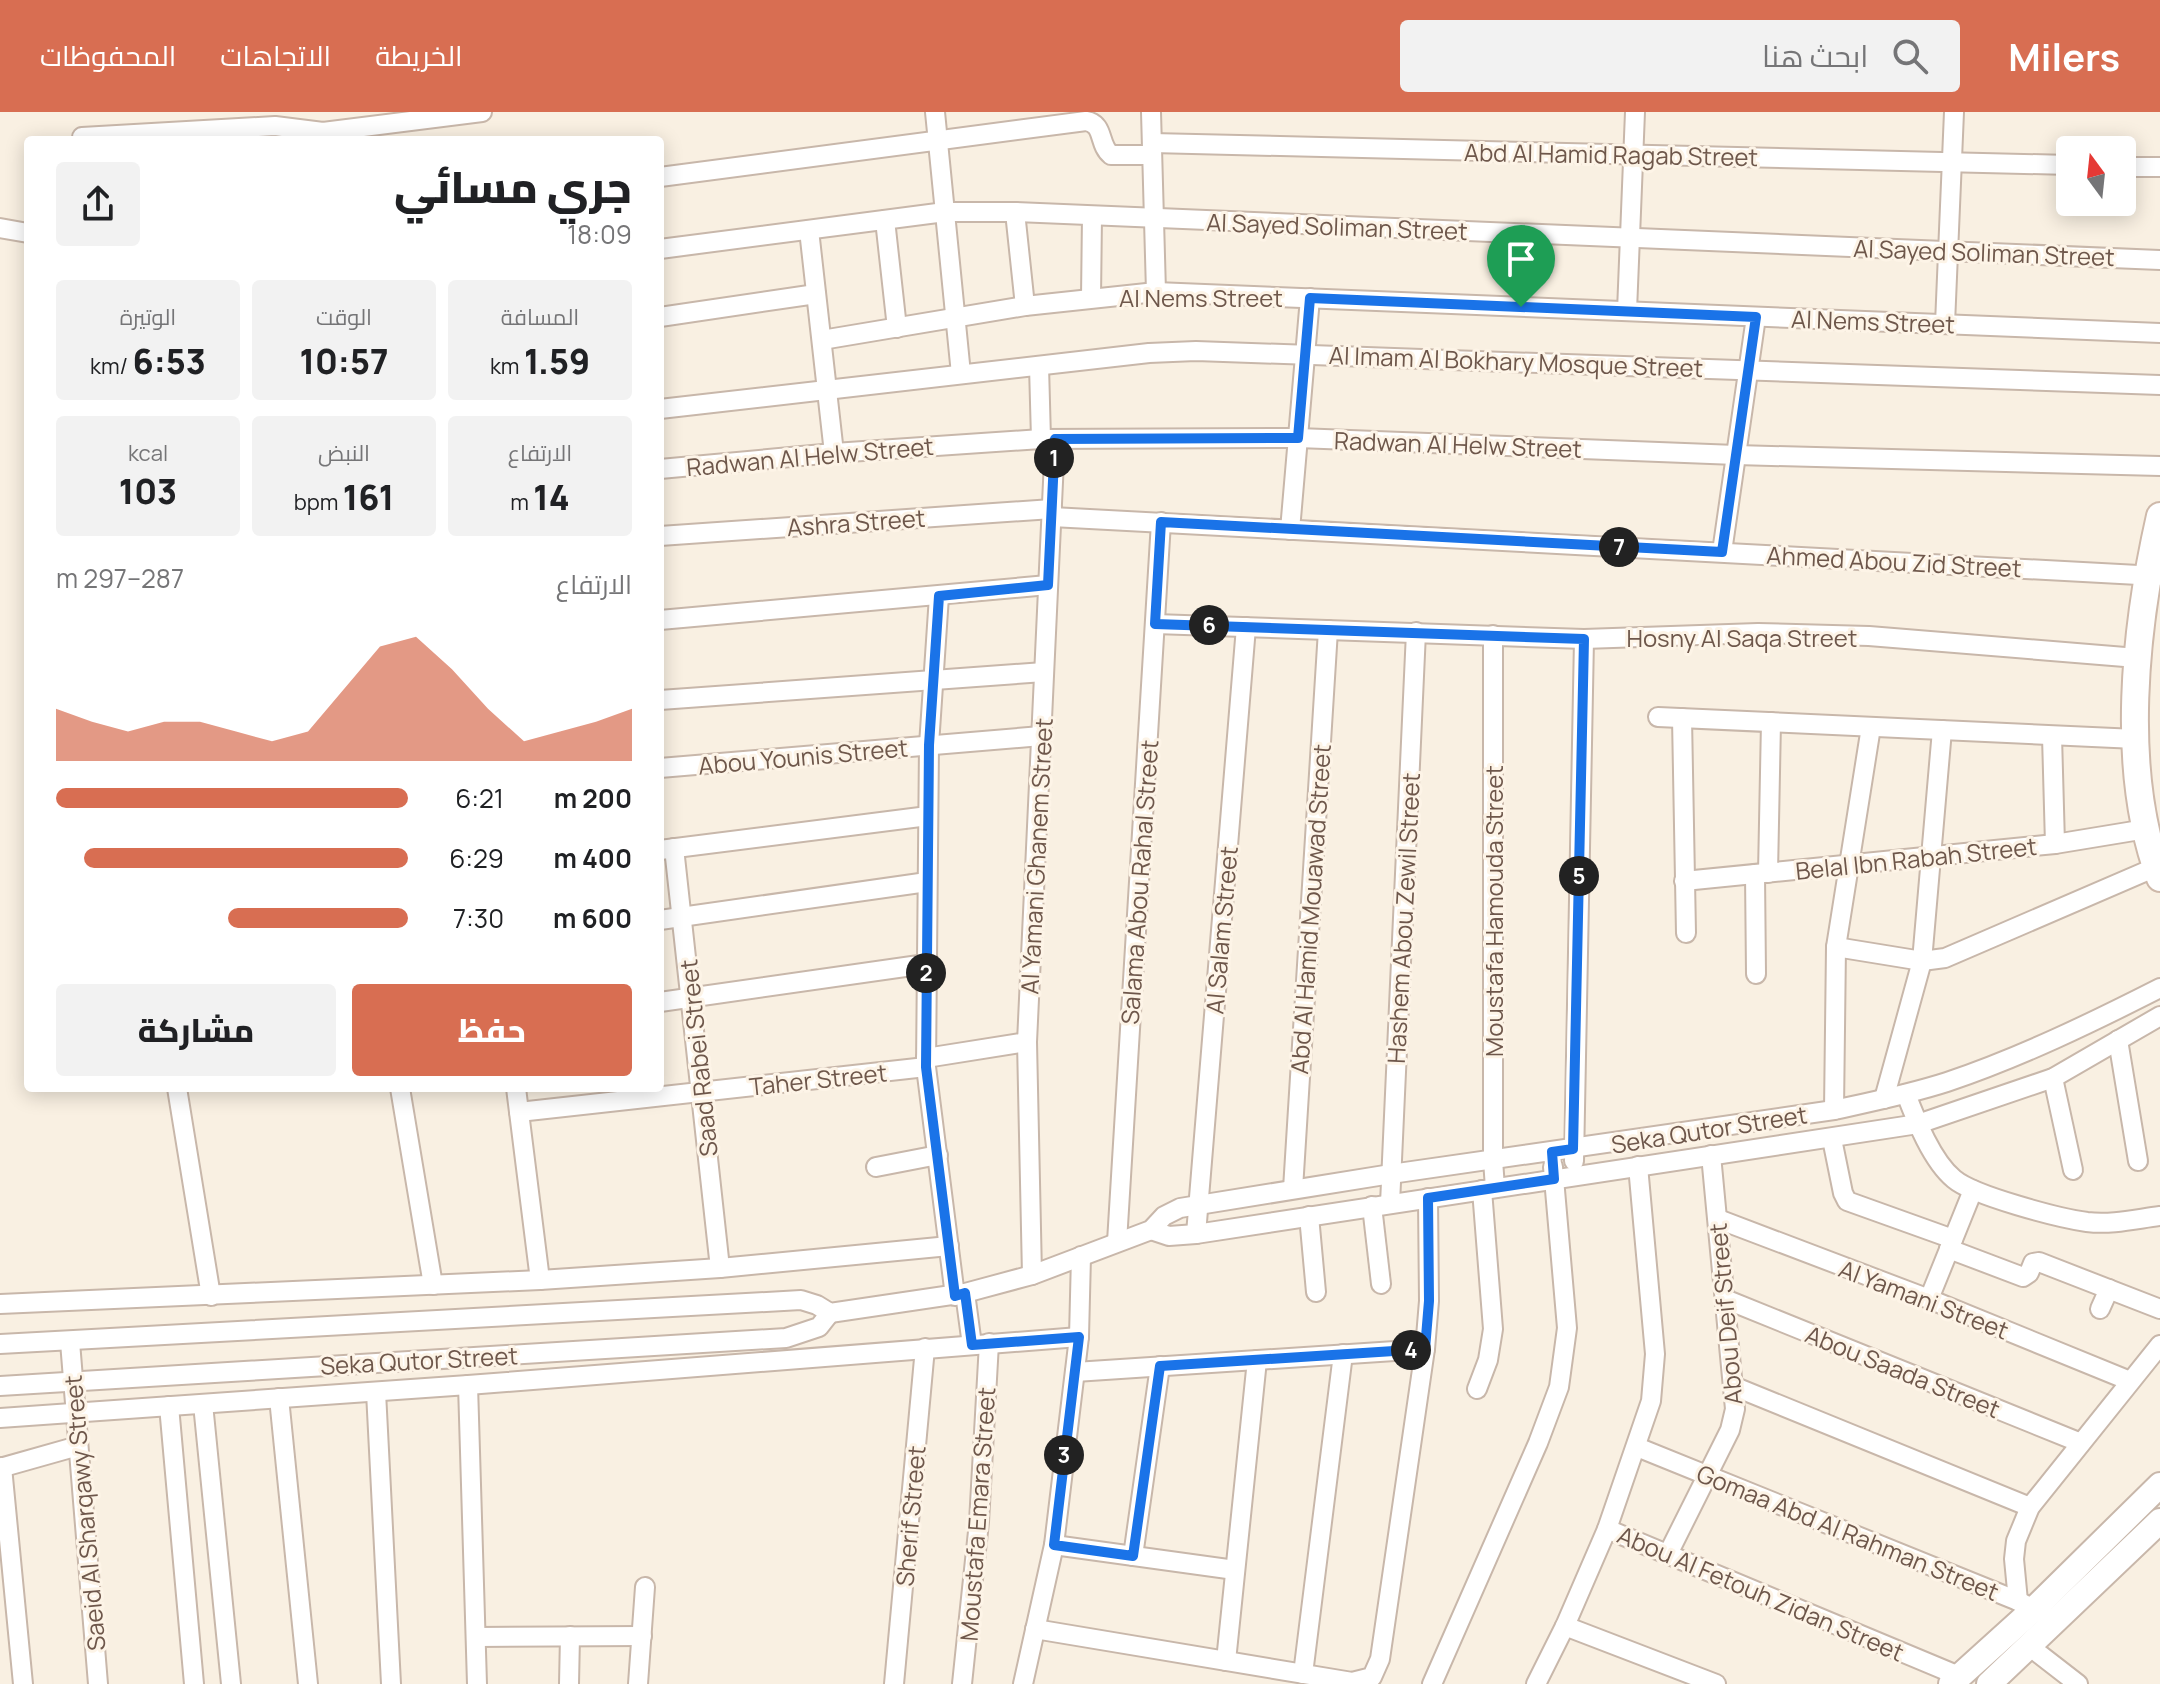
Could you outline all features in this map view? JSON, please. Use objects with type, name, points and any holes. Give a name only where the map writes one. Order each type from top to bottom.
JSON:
[{"type":"main road","points":[[2158,872],[2146,829],[2136,739],[2137,658],[2153,576],[2160,516]]},
{"type":"street","points":[[293,134],[308,112]]},
{"type":"street","points":[[100,136],[275,126],[293,134],[403,131],[482,112]]},
{"type":"street","points":[[935,112],[961,374]]},
{"type":"street","points":[[1151,112],[1156,292]]},
{"type":"street","points":[[1627,311],[1635,112]]},
{"type":"street","points":[[1945,324],[1954,112]]},
{"type":"street","name":"Abd Al Hamid Ragab Street","points":[[664,176],[1086,121],[1099,128],[1104,149],[1111,155],[1152,149],[1634,155],[2056,165]]},
{"type":"street","points":[[2136,167],[2160,167]]},
{"type":"street","name":"Al Sayed Soliman Street","points":[[664,248],[945,212],[1015,212],[2160,260]]},
{"type":"street","points":[[1015,212],[1025,306]]},
{"type":"street","points":[[1091,298],[1092,216]]},
{"type":"street","points":[[885,220],[897,328]]},
{"type":"street","points":[[0,228],[24,232]]},
{"type":"street","points":[[809,230],[834,453]]},
{"type":"street","name":"Al Nems Street","points":[[822,340],[1025,306],[1156,292],[2160,333]]},
{"type":"street","points":[[664,316],[816,294]]},
{"type":"street","points":[[1290,530],[1310,298]]},
{"type":"street","points":[[1722,552],[1756,317]]},
{"type":"street","name":"Al Imam Al Bokhary Mosque Street","points":[[664,409],[1149,353],[1305,354],[2160,385]]},
{"type":"street","name":"Al Yamani Ghanem Street","points":[[1032,1275],[1027,1042],[1052,513],[1048,439],[1039,366]]},
{"type":"street","name":"Radwan Al Helw Street","points":[[664,469],[834,453],[1048,439],[1298,438],[1736,455],[2160,466]]},
{"type":"street","name":"Ahmed Abou Zid Street","points":[[1052,513],[1290,530],[2153,576]]},
{"type":"street","name":"Ashra Street","points":[[664,536],[1052,513]]},
{"type":"street","name":"Salama Abou Rahal Street","points":[[1117,1242],[1161,522]]},
{"type":"street","points":[[664,620],[1048,585]]},
{"type":"street","name":"Moustafa Emara Street","points":[[939,596],[929,745],[926,1062],[949,1246],[960,1294],[980,1344],[979,1522],[962,1684]]},
{"type":"street","name":"Hosny Al Saqa Street","points":[[1155,624],[1584,639],[1758,633],[1869,636],[2137,658]]},
{"type":"street","name":"Al Salam Street","points":[[1196,1234],[1246,627]]},
{"type":"street","name":"Abd Al Hamid Mouawad Street","points":[[1293,1189],[1328,630]]},
{"type":"street","name":"Hashem Abou Zewil Street","points":[[1381,1284],[1381,1205],[1391,1174],[1416,632]]},
{"type":"street","name":"Moustafa Hamouda Street","points":[[1477,1389],[1488,1360],[1493,1329],[1489,1189],[1493,1160],[1493,635]]},
{"type":"street","points":[[1576,1176],[1573,1149],[1584,639]]},
{"type":"street","points":[[664,700],[1044,672]]},
{"type":"street","points":[[1658,717],[2136,739]]},
{"type":"street","points":[[1682,718],[1686,933]]},
{"type":"street","points":[[1756,974],[1771,722]]},
{"type":"street","points":[[1834,1110],[1836,947],[1871,727]]},
{"type":"street","points":[[1884,1099],[1922,961],[1942,730]]},
{"type":"street","name":"Abou Younis Street","points":[[664,768],[1041,736]]},
{"type":"street","points":[[2052,736],[2055,844]]},
{"type":"street","points":[[667,849],[928,816]]},
{"type":"street","name":"Belal Ibn Rabah Street","points":[[1684,881],[2055,844],[2146,829]]},
{"type":"street","name":"Saad Rabei Street","points":[[667,849],[682,917],[720,1268]]},
{"type":"street","points":[[1836,947],[1922,961],[1945,958],[2158,872]]},
{"type":"street","points":[[664,919],[927,882]]},
{"type":"street","points":[[664,1001],[926,964]]},
{"type":"street","name":"Seka Qutor Street","points":[[0,1344],[801,1300],[830,1313],[960,1294],[1032,1275],[1151,1230],[1164,1216],[1198,1204],[1834,1110],[1906,1094],[1995,1064],[2084,1026],[2160,988]]},
{"type":"street","name":"Seka Qutor Street","points":[[1151,1230],[1169,1236],[1196,1234],[1918,1124],[2053,1078],[2160,1016]]},
{"type":"street","points":[[2118,1040],[2138,1161]]},
{"type":"street","name":"Taher Street","points":[[519,1112],[702,1092],[926,1062],[1027,1042]]},
{"type":"street","points":[[2053,1078],[2073,1170]]},
{"type":"street","points":[[178,1092],[211,1296]]},
{"type":"street","points":[[401,1092],[433,1285]]},
{"type":"street","points":[[516,1092],[540,1280]]},
{"type":"street","points":[[1906,1094],[1918,1124],[1947,1173],[1973,1190],[2089,1222],[2134,1221],[2160,1216]]},
{"type":"street","points":[[1832,1139],[1847,1201],[2020,1276],[2027,1275],[2032,1265],[2039,1262],[2068,1282],[2109,1289],[2160,1309]]},
{"type":"street","points":[[1432,1684],[1544,1429],[1559,1387],[1567,1328],[1552,1152]]},
{"type":"street","points":[[876,1167],[938,1155]]},
{"type":"street","name":"Abou Deif Street","points":[[1668,1554],[1734,1419],[1711,1155]]},
{"type":"street","points":[[1536,1684],[1607,1529],[1651,1401],[1655,1354],[1638,1166]]},
{"type":"street","points":[[1929,1299],[1973,1190]]},
{"type":"street","points":[[1035,1629],[1352,1682],[1372,1677],[1380,1659],[1425,1349],[1429,1301],[1428,1198]]},
{"type":"street","points":[[1309,1216],[1316,1292]]},
{"type":"street","name":"Al Yamani Street","points":[[1718,1219],[1929,1299],[2130,1381]]},
{"type":"street","points":[[0,1304],[540,1280],[720,1268],[949,1246]]},
{"type":"street","points":[[1023,1684],[1054,1545],[1079,1337],[1081,1256]]},
{"type":"street","points":[[2100,1309],[2109,1289]]},
{"type":"street","name":"Abou Saada Street","points":[[1725,1299],[2081,1443]]},
{"type":"street","name":"Seka Qutor Street","points":[[0,1386],[786,1338],[819,1327],[830,1313]]},
{"type":"street","points":[[0,1418],[1079,1337]]},
{"type":"street","name":"Saeid Al Sharqawy Street","points":[[70,1342],[98,1684]]},
{"type":"street","points":[[2026,1605],[2015,1550],[2030,1507],[2160,1345]]},
{"type":"street","name":"Sherif Street","points":[[894,1684],[925,1348]]},
{"type":"street","points":[[1075,1372],[1425,1349]]},
{"type":"street","points":[[1303,1674],[1343,1354]]},
{"type":"street","points":[[1226,1661],[1257,1360]]},
{"type":"street","points":[[1133,1556],[1160,1366]]},
{"type":"street","points":[[468,1385],[477,1684]]},
{"type":"street","points":[[1733,1386],[2030,1507]]},
{"type":"street","points":[[376,1392],[391,1684]]},
{"type":"street","points":[[279,1398],[308,1684]]},
{"type":"street","points":[[203,1404],[231,1684]]},
{"type":"street","points":[[169,1406],[194,1684]]},
{"type":"street","points":[[23,1684],[1,1467],[78,1446]]},
{"type":"street","name":"Gomaa Abd Al Rahman Street","points":[[1637,1447],[2058,1620]]},
{"type":"street","points":[[1955,1680],[2026,1605],[2087,1556],[2160,1485]]},
{"type":"street","points":[[1989,1684],[2160,1521]]},
{"type":"street","name":"Abou Al Fetouh Zidan Street","points":[[1607,1529],[1955,1680]]},
{"type":"street","points":[[1054,1545],[1235,1570]]},
{"type":"street","points":[[2087,1556],[2109,1572]]},
{"type":"street","points":[[638,1684],[645,1587]]},
{"type":"street","points":[[1565,1626],[1716,1684]]},
{"type":"street","points":[[569,1684],[570,1636]]},
{"type":"street","points":[[476,1637],[642,1636]]},
{"type":"street","points":[[2029,1646],[2078,1684]]},
{"type":"route","points":[[1310,298],[1521,307],[1756,317],[1722,552],[1161,522],[1155,624],[1584,639],[1573,1149],[1552,1152],[1554,1179],[1428,1198],[1429,1301],[1425,1349],[1160,1366],[1133,1556],[1054,1545],[1079,1337],[972,1345],[965,1293],[955,1296],[926,1067],[929,745],[939,596],[1048,585],[1055,439],[1298,438],[1310,298]]}]
